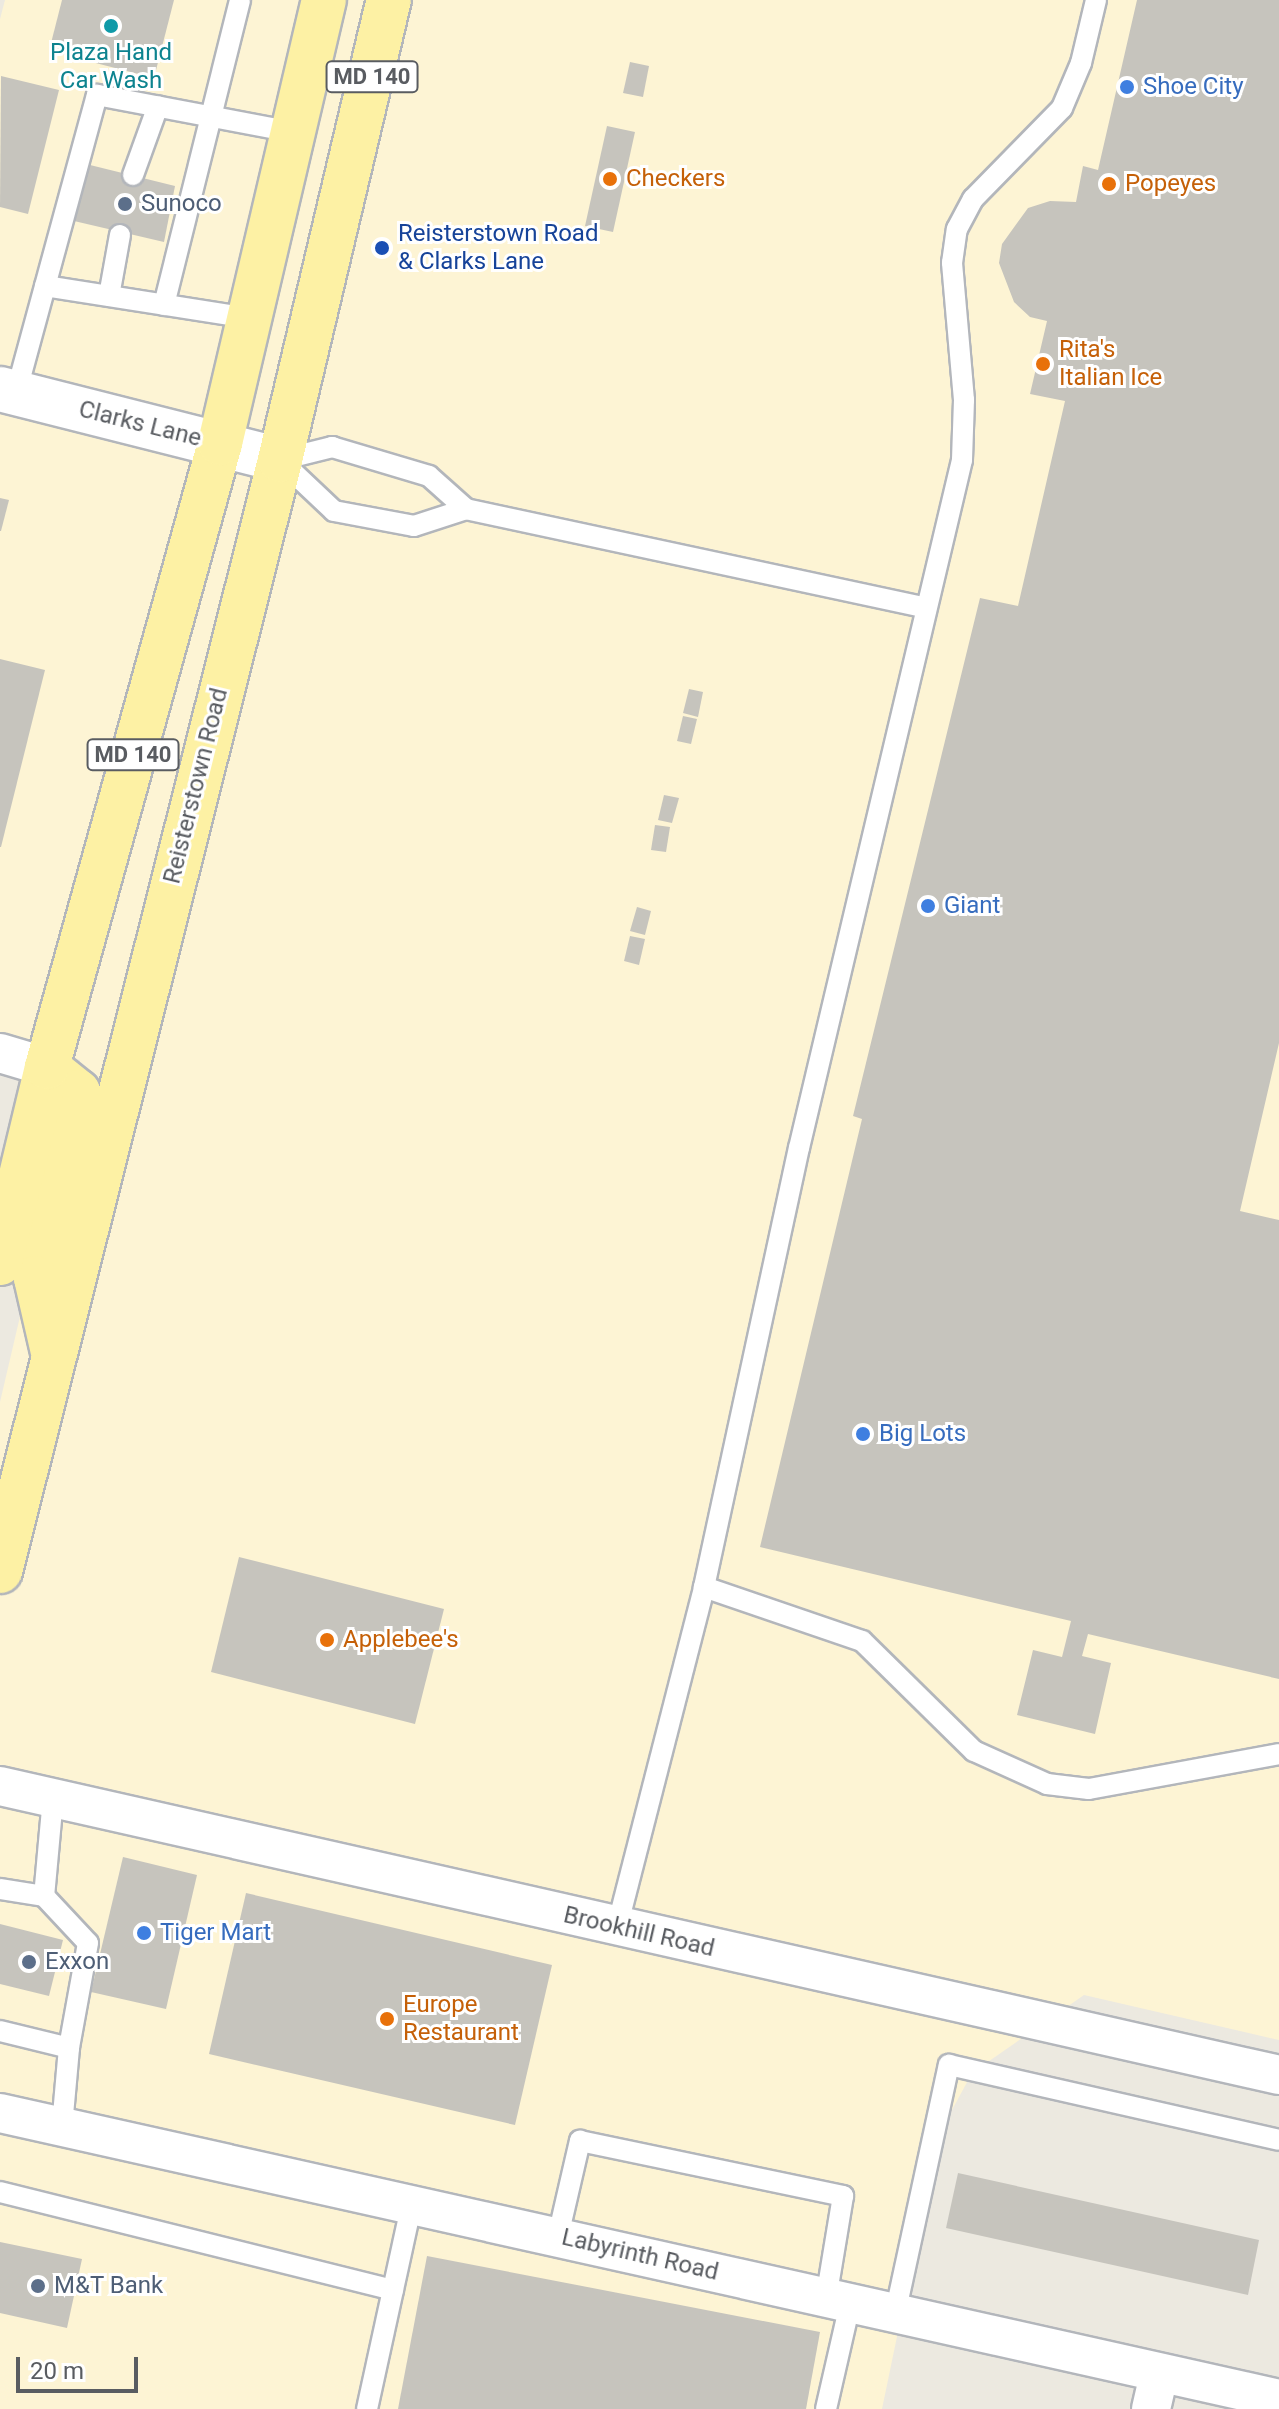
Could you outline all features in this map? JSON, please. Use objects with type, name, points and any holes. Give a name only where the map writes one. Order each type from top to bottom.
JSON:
[{"type":"main road","name":"MD 140","points":[[0,1263],[47,1067],[220,443],[324,0]]},
{"type":"main road","name":"Reisterstown Road","points":[[0,1571],[280,460],[389,0]]},
{"type":"main road","points":[[47,1067],[78,1092],[36,1278],[54,1354]]},
{"type":"street","name":"Clarks Lane","points":[[8,391],[280,460]]},
{"type":"street","points":[[0,1053],[47,1067]]},
{"type":"street","name":"Brookhill Road","points":[[0,1786],[1279,2075]]},
{"type":"street","name":"Labyrinth Road","points":[[0,2113],[412,2202],[838,2302],[1279,2399]]},
{"type":"street","points":[[1151,2409],[1159,2373]]},
{"type":"lane","points":[[164,305],[208,116],[240,0]]},
{"type":"lane","points":[[617,1927],[704,1587],[925,607],[962,460],[964,400],[952,263],[957,229],[973,199],[1062,108],[1081,63],[1096,0]]},
{"type":"lane","points":[[8,391],[45,286],[97,95],[293,132]]},
{"type":"lane","points":[[133,175],[158,106]]},
{"type":"lane","points":[[109,296],[120,235]]},
{"type":"lane","points":[[45,286],[250,318]]},
{"type":"lane","points":[[280,460],[332,447],[429,476],[466,509],[925,607]]},
{"type":"lane","points":[[280,460],[334,511],[414,526],[466,509]]},
{"type":"lane","points":[[704,1587],[862,1641],[974,1751],[1047,1784],[1089,1789],[1279,1754]]},
{"type":"lane","points":[[44,1896],[53,1798]]},
{"type":"lane","points":[[0,1889],[44,1896],[88,1943],[69,2048],[62,2127]]},
{"type":"lane","points":[[0,2031],[69,2048]]},
{"type":"lane","points":[[895,2314],[949,2065],[1279,2140]]},
{"type":"lane","points":[[558,2236],[580,2141],[843,2196],[838,2302],[826,2409]]},
{"type":"lane","points":[[0,2192],[393,2290]]},
{"type":"lane","points":[[367,2409],[412,2202]]},
{"type":"shaded area","points":[[5,0],[1279,0],[1279,2040],[1084,1995],[972,2073],[939,2134],[882,2409],[0,2409],[0,1402],[80,1060],[0,1039],[0,19]]},
{"type":"building","name":"Plaza Hand Car Wash","points":[[62,0],[174,0],[154,78],[49,51]]},
{"type":"building","points":[[1137,0],[1279,0],[1279,1043],[1240,1211],[1279,1220],[1279,1679],[1088,1634],[1082,1656],[1111,1663],[1095,1734],[1017,1715],[1033,1650],[1062,1657],[1071,1621],[760,1547],[862,1119],[853,1116],[980,598],[1018,606],[1065,401],[1030,394],[1047,321],[1030,317],[1014,302],[999,263],[1002,244],[1028,208],[1050,201],[1076,202],[1083,166],[1098,170]]},
{"type":"building","points":[[630,62],[649,66],[643,97],[623,93]]},
{"type":"building","points":[[1,76],[59,90],[28,214],[0,207]]},
{"type":"building","name":"Checkers","points":[[607,126],[635,132],[613,232],[585,226]]},
{"type":"building","name":"Sunoco","points":[[90,165],[175,186],[164,242],[74,221]]},
{"type":"building","points":[[0,498],[9,500],[1,531],[0,531]]},
{"type":"building","points":[[0,659],[45,670],[1,847],[0,847]]},
{"type":"building","points":[[689,689],[703,692],[698,717],[683,713]]},
{"type":"building","points":[[683,716],[697,719],[691,744],[677,741]]},
{"type":"building","points":[[664,795],[679,798],[672,823],[658,820]]},
{"type":"building","points":[[655,825],[670,827],[666,852],[651,850]]},
{"type":"building","points":[[637,907],[651,911],[645,935],[630,931]]},
{"type":"building","points":[[630,936],[645,939],[639,965],[624,961]]},
{"type":"building","name":"Applebee's","points":[[239,1557],[444,1609],[415,1724],[211,1672]]},
{"type":"building","name":"Tiger Mart","points":[[123,1857],[197,1875],[166,2009],[91,1992]]},
{"type":"building","points":[[246,1893],[552,1965],[515,2125],[209,2054]]},
{"type":"building","name":"Exxon","points":[[0,1924],[63,1940],[49,1996],[0,1984]]},
{"type":"building","points":[[958,2173],[1259,2240],[1248,2295],[946,2228]]},
{"type":"building","name":"M&T Bank","points":[[0,2242],[82,2259],[67,2328],[0,2313]]},
{"type":"building","points":[[427,2256],[820,2332],[806,2409],[398,2409]]},
{"type":"place","name":"Plaza Hand Car Wash","points":[[111,26]]},
{"type":"place","name":"Shoe City","points":[[1127,87]]},
{"type":"place","name":"Checkers","points":[[610,179]]},
{"type":"place","name":"Popeyes","points":[[1109,184]]},
{"type":"place","name":"Sunoco","points":[[125,204]]},
{"type":"place","name":"Reisterstown Road & Clarks Lane","points":[[382,248]]},
{"type":"place","name":"Rita's Italian Ice","points":[[1043,364]]},
{"type":"place","name":"Giant","points":[[928,906]]},
{"type":"place","name":"Big Lots","points":[[863,1434]]},
{"type":"place","name":"Applebee's","points":[[327,1640]]},
{"type":"place","name":"Tiger Mart","points":[[144,1933]]},
{"type":"place","name":"Exxon","points":[[29,1962]]},
{"type":"place","name":"Europe Restaurant","points":[[387,2019]]},
{"type":"place","name":"M&T Bank","points":[[38,2286]]}]
